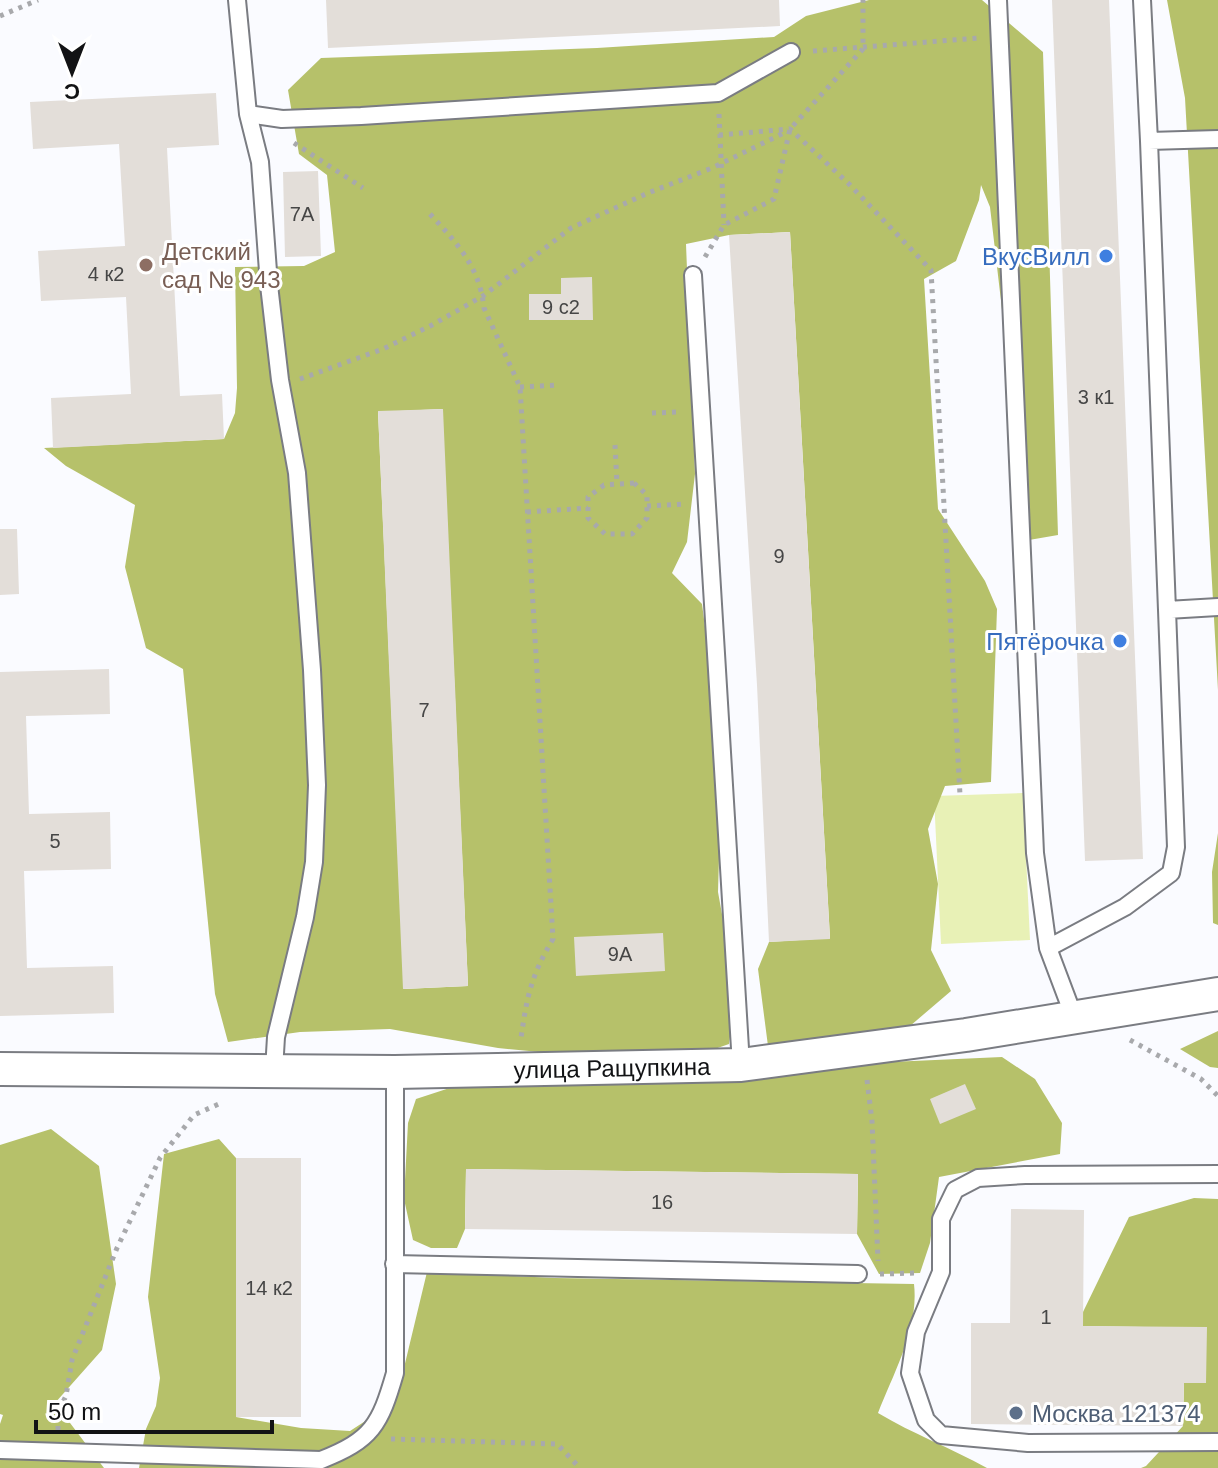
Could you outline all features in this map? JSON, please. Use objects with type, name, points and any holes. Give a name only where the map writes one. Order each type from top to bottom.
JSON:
[{"type":"street","name":"улица Ращупкина","points":[[0,1069],[395,1072],[741,1065],[863,1050],[1218,994]]},
{"type":"lane","points":[[237,0],[248,114],[260,162],[269,285],[281,387],[297,473],[317,785],[314,862],[305,917],[276,1037],[274,1070]]},
{"type":"lane","points":[[998,0],[1035,853],[1048,948],[1074,1017]]},
{"type":"lane","points":[[1048,948],[1125,907],[1171,873],[1176,847],[1142,0]]},
{"type":"lane","points":[[248,114],[282,119],[361,116],[718,93],[791,52]]},
{"type":"lane","points":[[1149,141],[1218,139]]},
{"type":"lane","points":[[693,275],[741,1065]]},
{"type":"lane","points":[[1167,610],[1218,607]]},
{"type":"lane","points":[[0,1450],[321,1460],[349,1449],[369,1433],[385,1408],[395,1373],[395,1072]]},
{"type":"lane","points":[[1218,1174],[1025,1175],[978,1178],[955,1190],[941,1219],[941,1272],[916,1332],[910,1373],[926,1420],[941,1435],[1028,1443],[1218,1442]]},
{"type":"lane","points":[[394,1264],[858,1274]]},
{"type":"path","points":[[0,16],[38,0]]},
{"type":"path","points":[[281,387],[383,349],[432,325],[483,296],[571,228],[721,164],[790,129],[863,49],[863,0]]},
{"type":"path","points":[[791,52],[863,49],[1000,36]]},
{"type":"path","points":[[718,93],[724,225]]},
{"type":"path","points":[[248,114],[363,188]]},
{"type":"path","points":[[693,275],[724,225],[774,199],[790,129]]},
{"type":"path","points":[[719,135],[790,129],[849,184],[931,270],[960,795]]},
{"type":"path","points":[[430,214],[464,250],[483,296],[484,308],[520,387],[553,939],[536,968],[521,1038]]},
{"type":"path","points":[[520,387],[559,385]]},
{"type":"path","points":[[615,445],[617,484]]},
{"type":"path","points":[[634,483],[647,495],[647,506],[647,518],[632,534],[605,534],[588,518],[588,497],[604,485],[634,483]]},
{"type":"path","points":[[647,506],[707,503]]},
{"type":"path","points":[[527,512],[588,508]]},
{"type":"path","points":[[506,1038],[536,1038]]},
{"type":"path","points":[[1126,1038],[1201,1079],[1218,1096]]},
{"type":"path","points":[[863,1050],[872,1121],[879,1274]]},
{"type":"path","points":[[58,1451],[58,1412],[66,1396],[72,1360],[117,1248],[160,1158],[194,1115],[223,1102],[231,1072]]},
{"type":"path","points":[[858,1274],[941,1272]]},
{"type":"path","points":[[362,1439],[557,1444],[580,1468]]},
{"type":"green space","points":[[869,0],[982,0],[1043,52],[1058,535],[1029,540],[990,207],[981,185],[979,200],[956,261],[924,279],[938,509],[985,581],[997,609],[991,782],[945,786],[928,829],[938,884],[931,950],[951,991],[910,1026],[804,1047],[768,1046],[758,969],[769,942],[830,938],[790,232],[729,235],[686,244],[695,474],[687,542],[672,573],[702,604],[722,756],[718,892],[736,992],[729,1044],[683,1060],[498,1048],[390,1029],[300,1032],[228,1042],[215,994],[183,669],[146,648],[125,567],[135,505],[66,466],[44,448],[224,439],[235,413],[237,388],[235,267],[304,266],[335,252],[327,175],[299,154],[288,90],[321,58],[597,48],[774,37],[806,16]],"holes":[[[442,409],[468,986],[404,989],[378,412]]]},
{"type":"green space","points":[[1167,0],[1218,0],[1218,690],[1185,98]]},
{"type":"green space","points":[[1023,793],[1030,940],[941,944],[934,796]]},
{"type":"green space","points":[[1218,833],[1218,925],[1213,923],[1212,872]]},
{"type":"green space","points":[[1218,1031],[1218,1068],[1210,1067],[1180,1049]]},
{"type":"green space","points":[[1002,1057],[1035,1079],[1062,1123],[1060,1154],[939,1177],[930,1243],[920,1273],[879,1274],[857,1234],[858,1174],[466,1169],[465,1229],[457,1248],[431,1248],[413,1240],[404,1199],[408,1123],[416,1099],[471,1081]]},
{"type":"green space","points":[[51,1129],[99,1166],[116,1284],[102,1350],[55,1403],[104,1468],[0,1468],[0,1424],[3,1415],[0,1414],[0,1145]]},
{"type":"green space","points":[[219,1139],[236,1158],[236,1417],[301,1428],[350,1431],[396,1401],[427,1272],[555,1278],[914,1284],[915,1300],[909,1333],[878,1413],[987,1468],[139,1468],[146,1429],[156,1406],[160,1378],[148,1297],[164,1154]]},
{"type":"green space","points":[[1194,1198],[1218,1199],[1218,1468],[1141,1468],[1183,1426],[1184,1383],[1206,1382],[1206,1328],[1083,1326],[1083,1312],[1129,1217]]},
{"type":"building","points":[[326,0],[779,0],[780,26],[328,48]]},
{"type":"building","points":[[1052,0],[1109,0],[1143,859],[1085,861]]},
{"type":"building","points":[[216,93],[219,145],[167,148],[180,396],[222,394],[224,439],[53,448],[51,398],[131,394],[126,297],[41,301],[38,251],[125,246],[119,144],[33,149],[30,102]]},
{"type":"building","points":[[318,171],[321,256],[285,257],[283,172]]},
{"type":"building","points":[[790,232],[830,939],[769,942],[757,685],[729,235]]},
{"type":"building","points":[[592,277],[593,320],[529,320],[529,294],[561,294],[561,278]]},
{"type":"building","points":[[443,409],[468,986],[403,989],[378,411]]},
{"type":"building","points":[[0,529],[17,529],[19,594],[0,595]]},
{"type":"building","points":[[109,669],[110,714],[26,716],[29,814],[110,812],[111,869],[24,871],[27,968],[113,966],[114,1013],[0,1016],[0,672]]},
{"type":"building","points":[[663,933],[665,971],[576,976],[574,937]]},
{"type":"building","points":[[965,1084],[976,1109],[940,1124],[930,1099]]},
{"type":"building","points":[[236,1158],[301,1158],[301,1417],[236,1417]]},
{"type":"building","points":[[466,1169],[858,1174],[857,1234],[465,1229]]},
{"type":"building","points":[[1011,1209],[1084,1210],[1083,1326],[1207,1327],[1206,1383],[1184,1383],[1183,1426],[971,1424],[971,1323],[1010,1323]]},
{"type":"place","name":"ВкусВилл","points":[[1106,256]]},
{"type":"place","name":"Детский сад № 943","points":[[146,265]]},
{"type":"place","name":"Пятёрочка","points":[[1120,641]]},
{"type":"place","name":"Москва 121374","points":[[1016,1413]]}]
